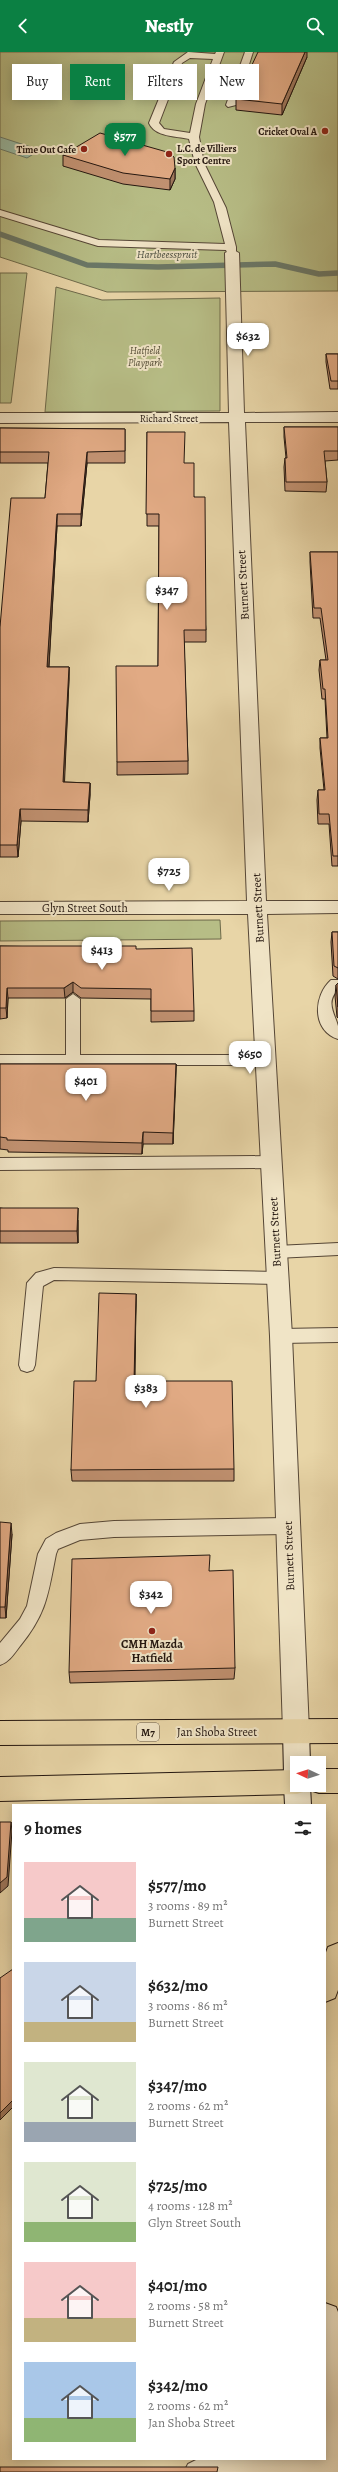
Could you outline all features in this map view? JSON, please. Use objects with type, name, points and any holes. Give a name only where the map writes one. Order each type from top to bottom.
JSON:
[{"type":"main road","name":"Jan Shoba Street","points":[[0,1733],[338,1731]]},
{"type":"main road","points":[[326,1781],[338,1781]]},
{"type":"main road","points":[[0,1789],[105,1788],[290,1782]]},
{"type":"main road","points":[[326,1986],[338,1957]]},
{"type":"street","name":"Burnett Street","points":[[231,250],[236,418],[257,907],[281,1336],[297,1756]]},
{"type":"street","name":"Richard Street","points":[[0,418],[338,418]]},
{"type":"street","name":"Glyn Street South","points":[[0,908],[338,907]]},
{"type":"street","points":[[297,1792],[298,1804]]},
{"type":"street","points":[[326,2337],[333,2471]]},
{"type":"lane","points":[[231,104],[249,52]]},
{"type":"lane","points":[[194,137],[160,131],[156,128],[154,123],[178,62],[188,55],[220,54]]},
{"type":"lane","name":"Burnett Street","points":[[220,54],[204,99],[194,137],[202,168],[219,201],[227,225],[231,250]]},
{"type":"lane","points":[[0,213],[98,243],[231,250]]},
{"type":"lane","points":[[336,984],[328,990],[324,998],[329,1026],[338,1034]]},
{"type":"lane","points":[[73,999],[73,1060]]},
{"type":"lane","points":[[0,1060],[266,1060]]},
{"type":"lane","points":[[0,1164],[271,1162]]},
{"type":"lane","points":[[276,1252],[338,1249]]},
{"type":"lane","points":[[28,1365],[35,1283],[42,1277],[54,1274],[277,1278]]},
{"type":"lane","points":[[281,1336],[338,1335]]},
{"type":"lane","points":[[4,1648],[26,1624],[36,1607],[47,1554],[52,1544],[62,1538],[80,1532],[114,1529],[287,1526]]},
{"type":"lane","points":[[178,2472],[333,2471]]},
{"type":"green space","name":"L.C. de Villiers Sport Centre","points":[[0,52],[338,52],[338,291],[107,292],[0,257]]},
{"type":"green space","points":[[0,273],[27,273],[11,403],[0,403]]},
{"type":"green space","name":"Hatfield Playpark","points":[[56,287],[102,300],[220,298],[220,411],[45,412]]},
{"type":"green space","points":[[220,920],[221,939],[0,941],[0,921]]},
{"type":"shaded area","points":[[0,137],[40,150],[27,158],[0,149]]},
{"type":"building","points":[[258,52],[305,52],[282,104],[245,100],[259,100],[259,64],[252,64]]},
{"type":"building","points":[[100,133],[167,152],[174,157],[175,168],[170,179],[123,173],[63,155]]},
{"type":"building","points":[[326,354],[338,354],[338,381],[331,381]]},
{"type":"building","points":[[284,427],[338,427],[338,451],[324,451],[327,482],[286,482],[285,458],[287,458]]},
{"type":"building","points":[[0,428],[125,429],[125,451],[87,452],[81,514],[57,514],[47,667],[69,667],[63,782],[90,783],[88,810],[20,809],[17,845],[0,845],[0,627],[11,498],[45,498],[49,452],[0,452]]},
{"type":"building","points":[[147,432],[185,432],[184,463],[194,463],[194,497],[205,497],[206,630],[184,630],[188,761],[117,762],[116,666],[158,666],[159,514],[146,514]]},
{"type":"building","points":[[310,552],[338,552],[338,856],[333,856],[329,814],[319,814],[318,790],[325,790],[320,738],[328,738],[325,689],[323,689],[320,660],[328,660],[321,608],[314,608]]},
{"type":"building","points":[[332,932],[338,932],[338,968],[334,966]]},
{"type":"building","points":[[0,946],[136,946],[136,949],[192,948],[194,1011],[151,1011],[151,989],[81,988],[73,982],[64,988],[7,988],[6,1008],[0,1008]]},
{"type":"building","points":[[338,983],[338,1007],[336,985]]},
{"type":"building","points":[[0,1064],[176,1064],[173,1133],[143,1132],[142,1143],[7,1140],[7,1138],[0,1137]]},
{"type":"building","points":[[0,1208],[78,1208],[77,1231],[0,1231]]},
{"type":"building","points":[[99,1293],[136,1294],[134,1381],[232,1381],[234,1469],[71,1470],[74,1381],[96,1381]]},
{"type":"building","points":[[0,1522],[11,1523],[5,1607],[0,1607]]},
{"type":"building","name":"CMH Mazda Hatfield","points":[[210,1555],[209,1571],[233,1570],[235,1668],[69,1672],[72,1559]]},
{"type":"building","points":[[0,1822],[11,1822],[7,1877],[0,1883]]},
{"type":"building","points":[[12,1970],[12,2101],[0,2113],[0,1978]]},
{"type":"building","points":[[0,2467],[218,2467],[217,2472],[0,2472]]},
{"type":"waterway","name":"Hartbeesspruit","points":[[0,234],[87,265],[158,267],[275,264],[319,274],[338,273]]},
{"type":"place","name":"Cricket Oval A","points":[[325,131]]},
{"type":"place","name":"Time Out Cafe","points":[[84,149]]},
{"type":"place","name":"L.C. de Villiers Sport Centre","points":[[169,154]]},
{"type":"place","name":"CMH Mazda Hatfield","points":[[152,1631]]}]
